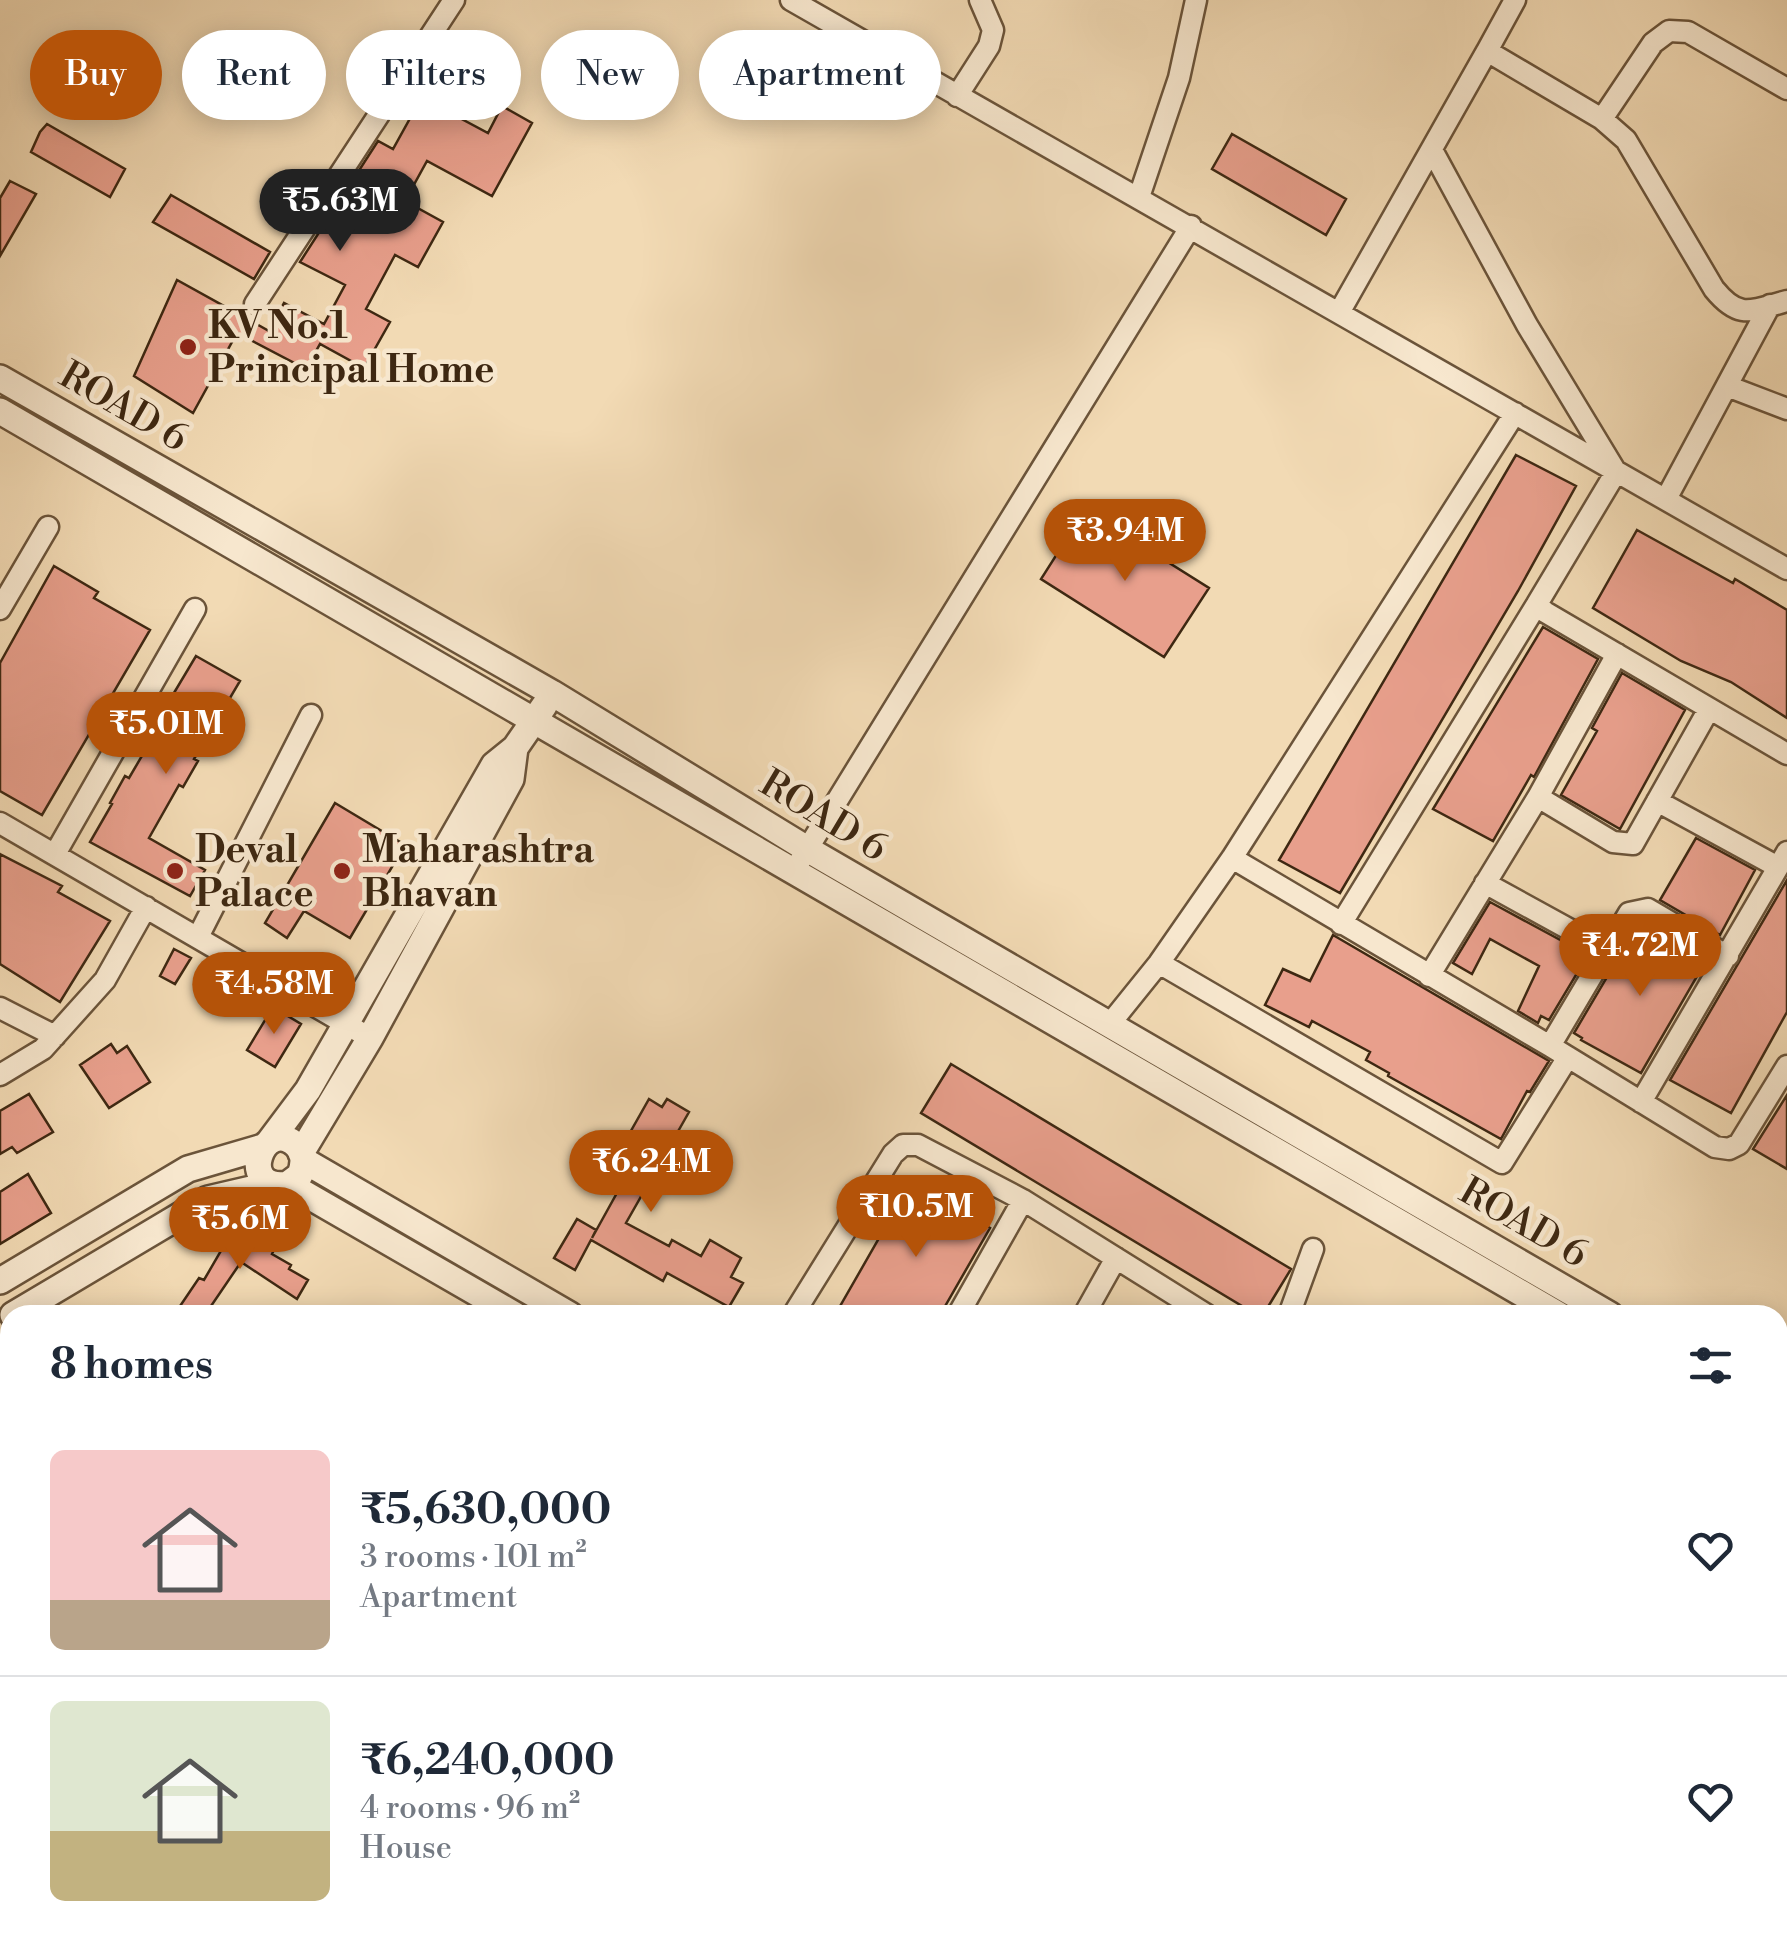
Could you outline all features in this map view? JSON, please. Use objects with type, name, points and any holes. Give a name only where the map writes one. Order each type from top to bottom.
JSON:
[{"type":"street","points":[[256,304],[454,0]]},
{"type":"street","points":[[791,0],[1787,569]]},
{"type":"street","points":[[958,96],[989,46],[993,30],[980,0]]},
{"type":"street","points":[[1139,197],[1179,78],[1196,0]]},
{"type":"street","points":[[1340,311],[1515,0]]},
{"type":"street","points":[[1602,120],[1653,44],[1669,31],[1688,32],[1787,89]]},
{"type":"street","points":[[1487,52],[1602,120],[1626,140],[1727,305],[1746,313],[1779,303]]},
{"type":"street","points":[[1432,150],[1527,325],[1616,472]]},
{"type":"street","points":[[801,860],[1191,226]]},
{"type":"street","points":[[1666,499],[1727,386],[1779,303]]},
{"type":"street","name":"ROAD 6","points":[[0,378],[552,693],[801,860],[1542,1305]]},
{"type":"street","points":[[1727,386],[1787,409]]},
{"type":"street","name":"ROAD 6","points":[[0,411],[535,720],[1109,1025],[1593,1305]]},
{"type":"street","points":[[1109,1025],[1159,963],[1232,858],[1515,413]]},
{"type":"street","points":[[1342,924],[1616,472]]},
{"type":"street","points":[[0,609],[48,527]]},
{"type":"street","points":[[1536,604],[1787,754]]},
{"type":"street","points":[[54,854],[195,609]]},
{"type":"street","points":[[1429,976],[1538,798],[1616,654]]},
{"type":"street","points":[[496,1305],[258,1168],[266,1145],[308,1090],[494,765],[515,748],[552,693]]},
{"type":"street","points":[[1538,798],[1623,845],[1633,844],[1709,709]]},
{"type":"street","points":[[198,937],[310,715]]},
{"type":"street","points":[[31,1305],[208,1199],[280,1184],[300,1175],[302,1157],[511,779],[515,748]]},
{"type":"street","points":[[1641,1102],[1782,859],[1657,801]]},
{"type":"street","points":[[0,823],[370,1038]]},
{"type":"street","points":[[1232,858],[1715,1148],[1729,1149],[1739,1144],[1787,1066]]},
{"type":"street","points":[[1485,882],[1607,950]]},
{"type":"street","points":[[0,1075],[44,1049],[105,980],[146,907]]},
{"type":"street","points":[[1159,963],[1502,1163],[1607,950],[1629,914],[1648,909],[1728,956]]},
{"type":"street","points":[[0,1008],[56,1036]]},
{"type":"street","points":[[0,1281],[188,1170],[284,1139],[292,1142],[302,1157],[553,1305]]},
{"type":"street","points":[[799,1305],[893,1154],[903,1145],[918,1144],[1022,1200],[1190,1305]]},
{"type":"street","points":[[964,1305],[1022,1200]]},
{"type":"street","points":[[73,1238],[93,1268]]},
{"type":"street","points":[[1292,1305],[1313,1250]]},
{"type":"street","points":[[1090,1305],[1116,1258]]},
{"type":"building","points":[[521,117],[532,123],[492,196],[427,161],[405,201],[443,222],[418,267],[395,255],[366,309],[390,322],[364,368],[320,344],[306,369],[237,333],[193,413],[134,376],[177,280],[269,331],[284,303],[324,324],[345,285],[300,262],[378,141],[393,149],[409,120],[464,120],[488,133],[495,120],[521,120]]},
{"type":"building","points":[[47,124],[125,169],[110,197],[31,152]]},
{"type":"building","points":[[1232,134],[1346,199],[1326,235],[1212,169]]},
{"type":"building","points":[[10,181],[36,194],[0,256],[0,198]]},
{"type":"building","points":[[171,195],[270,252],[254,279],[153,222]]},
{"type":"building","points":[[1516,455],[1576,486],[1340,893],[1279,860]]},
{"type":"building","points":[[1085,510],[1209,588],[1164,657],[1041,579]]},
{"type":"building","points":[[1637,530],[1787,610],[1787,718],[1731,682],[1681,661],[1593,608]]},
{"type":"building","points":[[54,566],[98,592],[94,598],[150,630],[42,815],[0,791],[0,663]]},
{"type":"building","points":[[1543,627],[1598,659],[1534,777],[1531,775],[1493,841],[1433,809]]},
{"type":"building","points":[[196,656],[240,681],[194,759],[198,761],[183,787],[179,785],[149,838],[205,870],[190,896],[90,842]]},
{"type":"building","points":[[1622,673],[1685,710],[1620,829],[1561,795],[1597,731],[1592,728]]},
{"type":"building","name":"Maharashtra Bhavan","points":[[335,803],[405,845],[350,938],[304,911],[287,938],[265,923]]},
{"type":"building","points":[[1696,838],[1755,870],[1720,935],[1660,900]]},
{"type":"building","points":[[0,854],[62,886],[58,892],[110,921],[60,1002],[0,964]]},
{"type":"building","points":[[1787,880],[1787,1012],[1731,1113],[1670,1080]]},
{"type":"building","points":[[1490,902],[1588,955],[1549,1020],[1541,1016],[1538,1023],[1518,1011],[1539,966],[1490,939],[1472,974],[1453,963]]},
{"type":"building","points":[[1646,924],[1707,959],[1641,1073],[1574,1033],[1617,960],[1623,962]]},
{"type":"building","points":[[1333,935],[1549,1061],[1530,1092],[1527,1091],[1501,1139],[1388,1076],[1389,1073],[1366,1060],[1370,1052],[1312,1021],[1309,1027],[1265,1005],[1283,969],[1310,981]]},
{"type":"building","points":[[174,949],[191,958],[175,984],[160,976]]},
{"type":"building","points":[[273,1007],[301,1024],[275,1067],[247,1050]]},
{"type":"building","points":[[111,1044],[117,1053],[127,1046],[150,1082],[109,1108],[80,1065]]},
{"type":"building","points":[[951,1064],[1291,1269],[1269,1305],[1240,1305],[921,1113]]},
{"type":"building","points":[[29,1094],[53,1132],[17,1153],[12,1147],[0,1154],[0,1111]]},
{"type":"building","points":[[1787,1095],[1787,1169],[1753,1149]]},
{"type":"building","points":[[649,1099],[662,1107],[667,1099],[689,1112],[626,1223],[669,1246],[672,1240],[701,1256],[710,1240],[741,1258],[731,1277],[743,1283],[730,1305],[667,1273],[663,1281],[591,1240],[575,1270],[554,1258],[577,1219],[596,1230],[592,1238],[618,1191],[602,1182]]},
{"type":"building","points":[[28,1174],[51,1213],[0,1244],[0,1192]]},
{"type":"building","points":[[910,1184],[990,1228],[946,1305],[841,1305]]},
{"type":"building","points":[[237,1223],[291,1265],[289,1269],[308,1280],[297,1299],[241,1262],[212,1305],[181,1305],[199,1278],[204,1280]]},
{"type":"place","name":"KV No.1 Principal Home","points":[[188,347]]},
{"type":"place","name":"Deval Palace","points":[[175,871]]},
{"type":"place","name":"Maharashtra Bhavan","points":[[342,871]]}]
